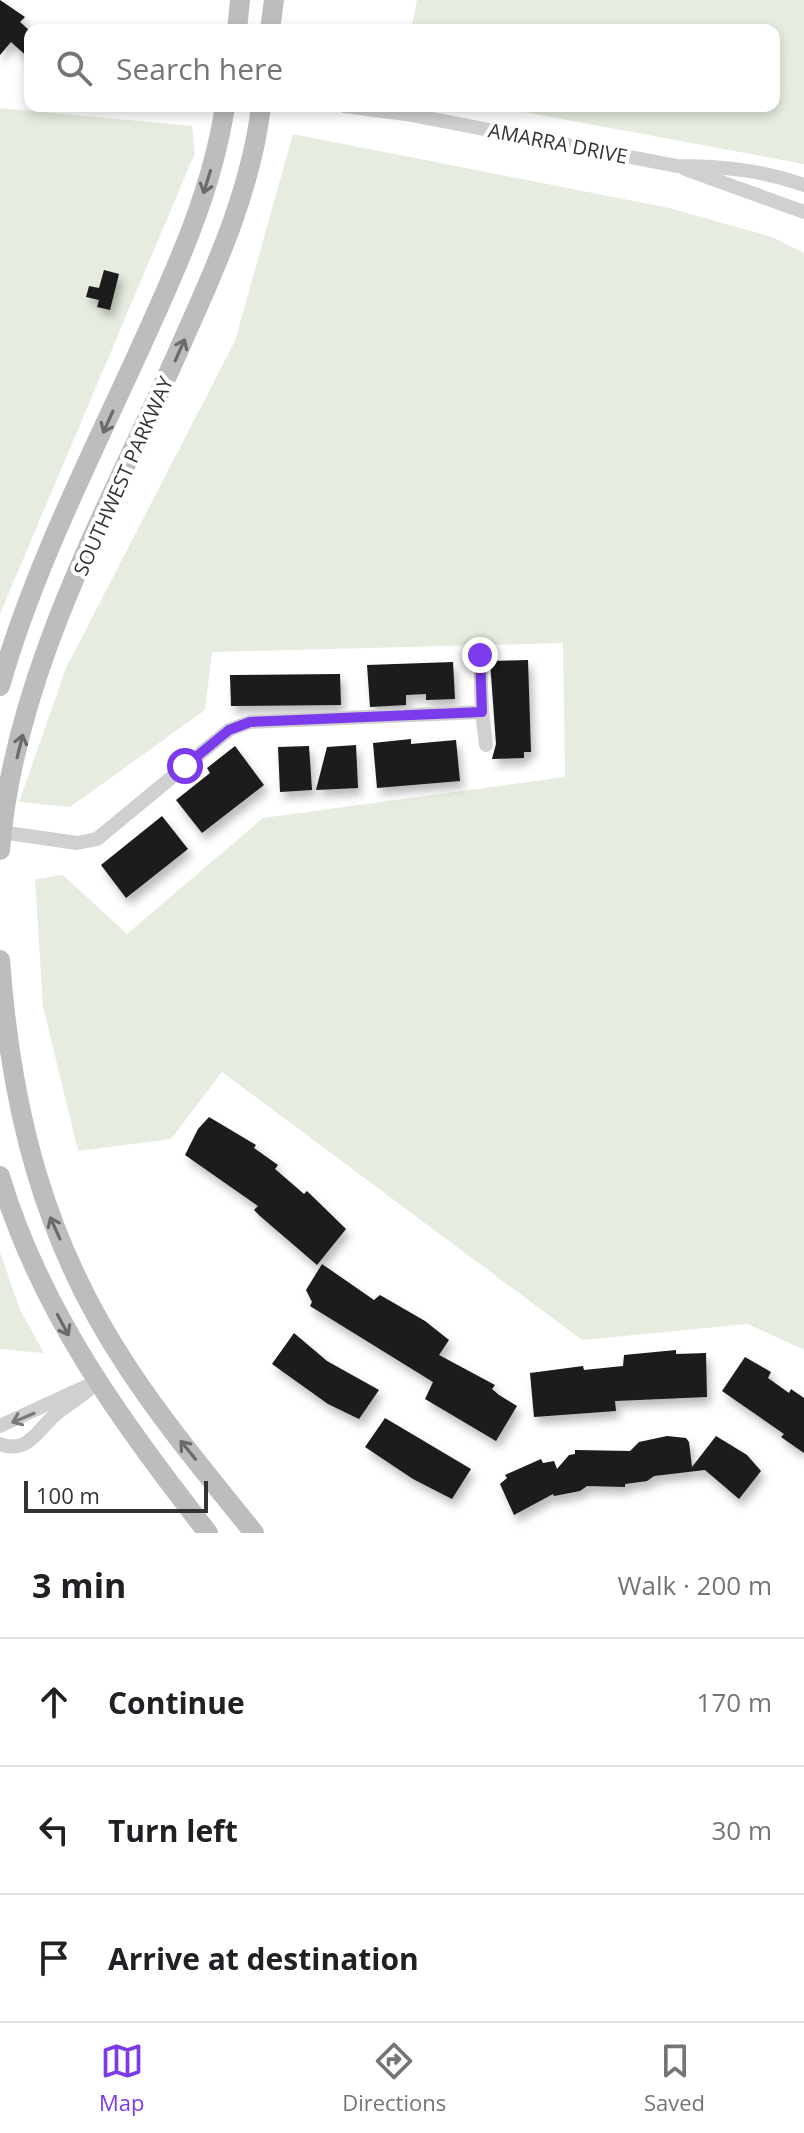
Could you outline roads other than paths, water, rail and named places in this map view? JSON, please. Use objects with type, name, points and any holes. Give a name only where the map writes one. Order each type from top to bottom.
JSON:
[{"type":"main road","points":[[238,24],[240,0]]},
{"type":"main road","points":[[271,24],[274,0]]},
{"type":"main road","name":"SOUTHWEST PARKWAY","points":[[0,686],[39,577],[192,232],[220,137],[224,112]]},
{"type":"main road","name":"SOUTHWEST PARKWAY","points":[[0,838],[34,687],[70,592],[213,274],[240,201],[260,112]]},
{"type":"main road","points":[[0,960],[15,1093],[30,1159],[56,1231],[93,1308],[127,1367],[254,1533]]},
{"type":"main road","points":[[0,1176],[38,1277],[96,1383],[208,1533]]},
{"type":"street","name":"AMARRA DRIVE","points":[[390,112],[677,166],[804,212]]},
{"type":"street","name":"AMARRA DRIVE","points":[[677,166],[715,166],[765,173],[804,185]]},
{"type":"street","points":[[756,197],[765,173]]},
{"type":"street","points":[[480,655],[486,745]]},
{"type":"street","points":[[0,838],[77,843],[97,839],[229,730],[250,722],[482,712]]},
{"type":"street","points":[[0,1426],[96,1383]]},
{"type":"street","points":[[0,1444],[17,1447],[38,1437],[55,1416],[96,1383]]}]
